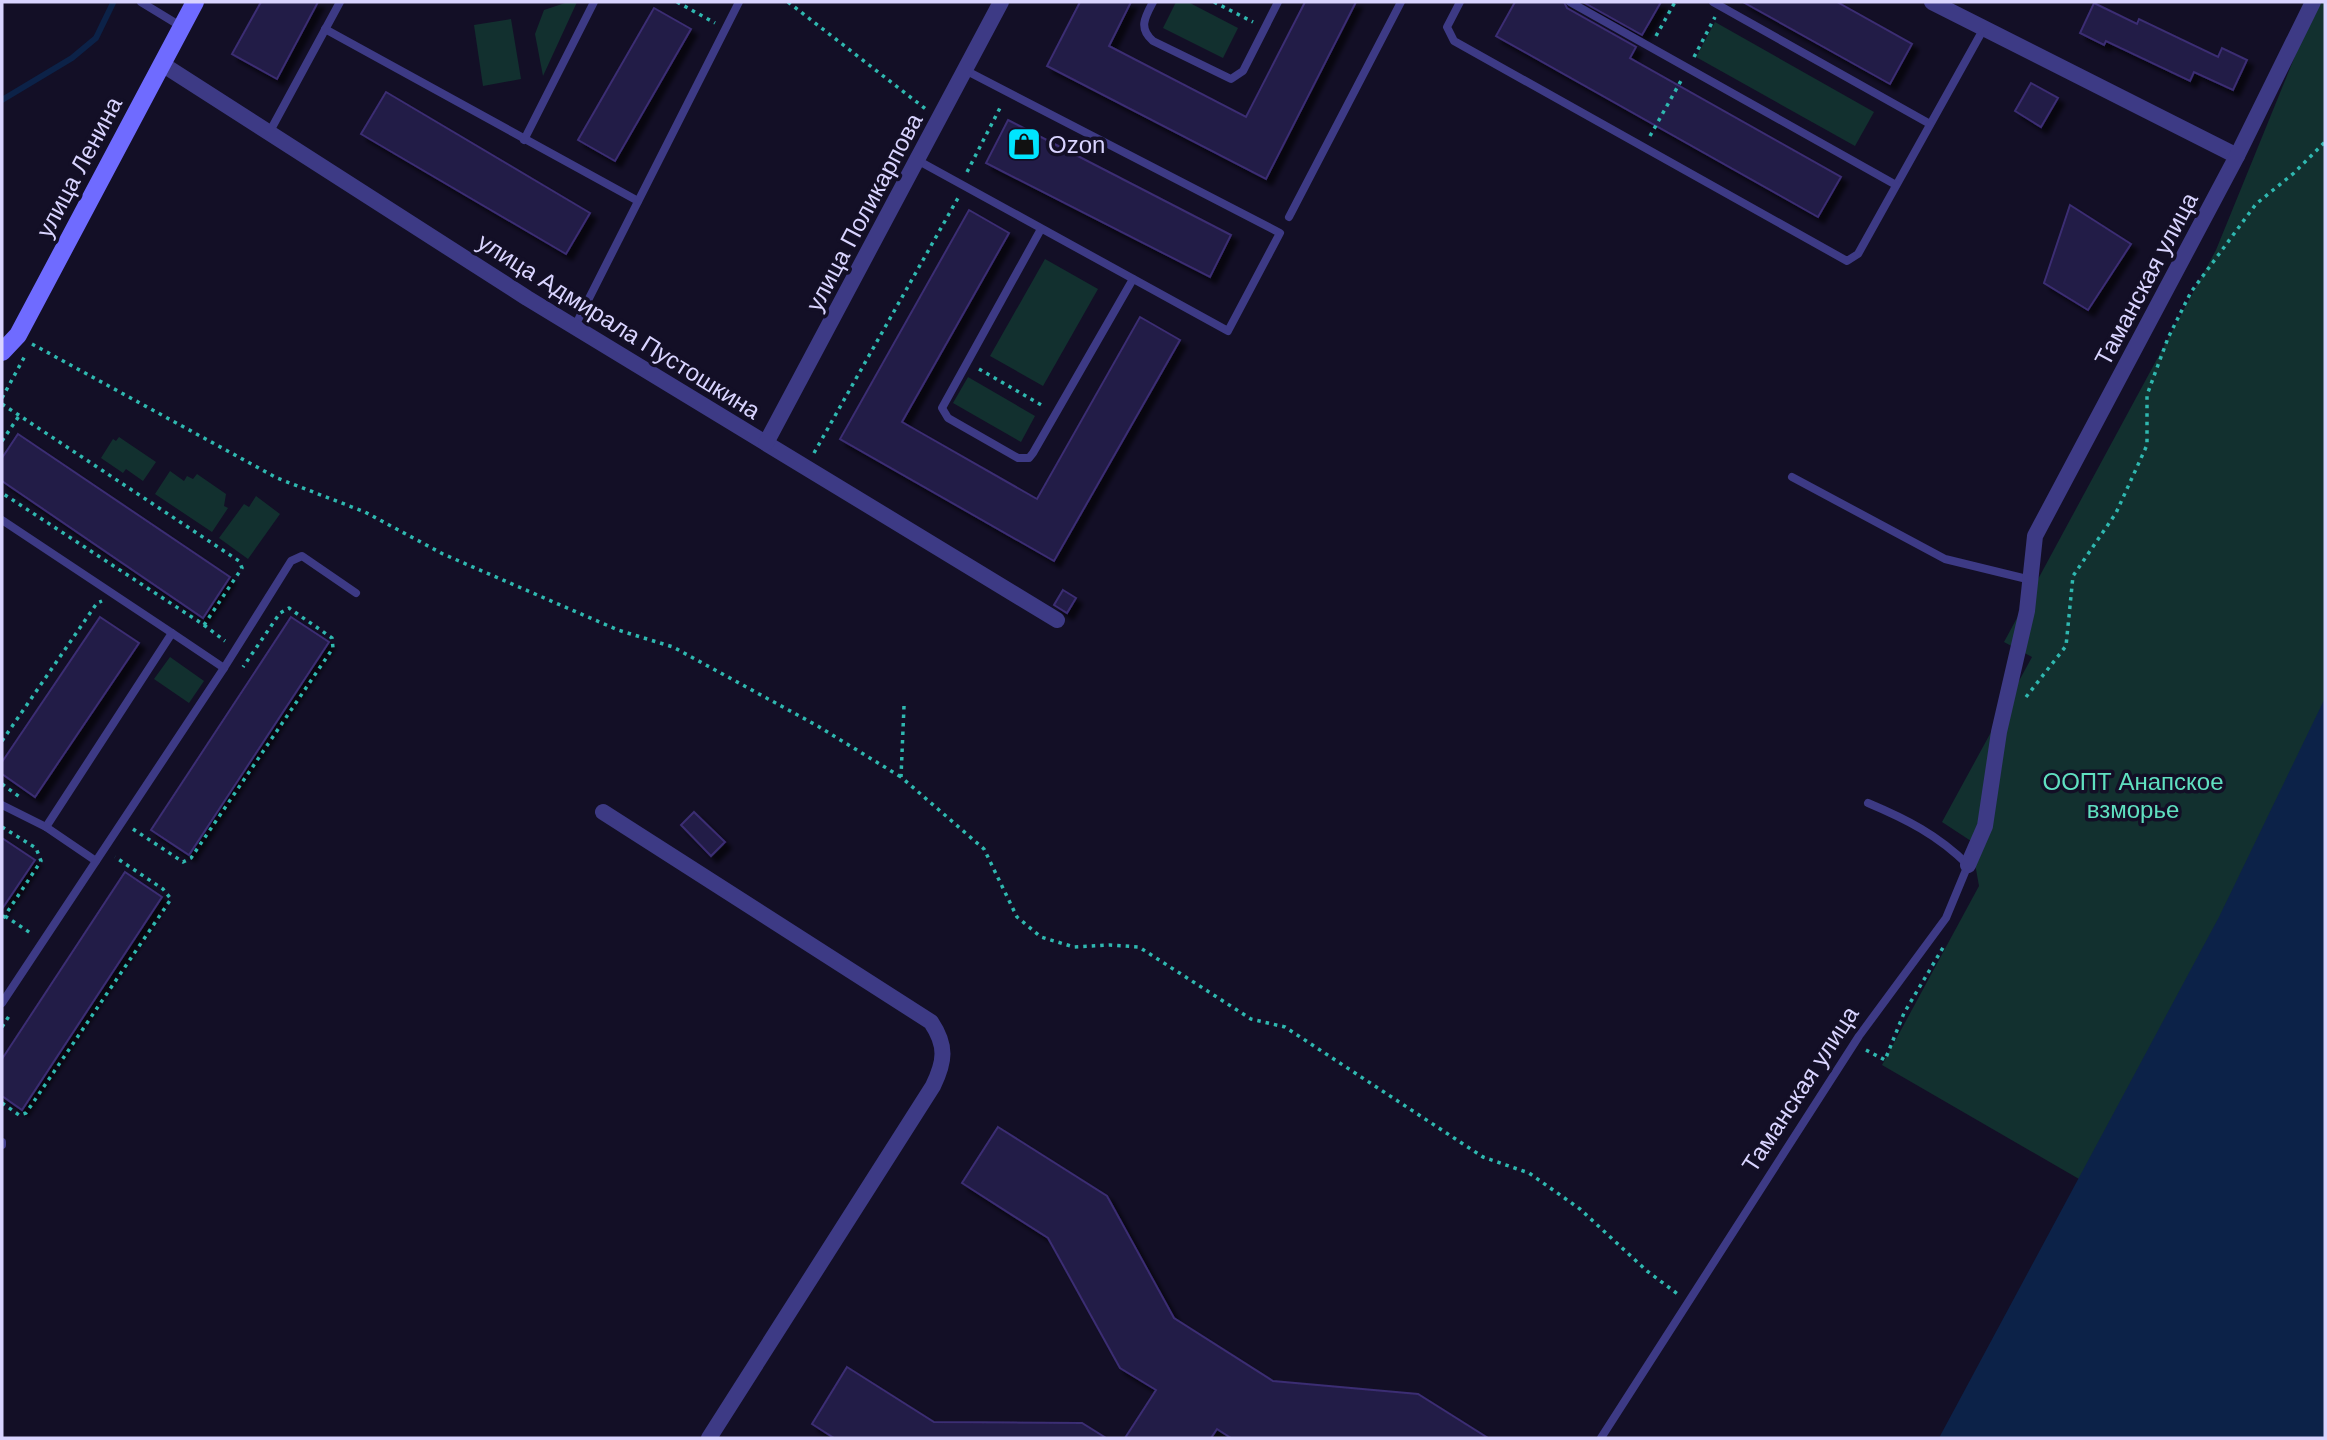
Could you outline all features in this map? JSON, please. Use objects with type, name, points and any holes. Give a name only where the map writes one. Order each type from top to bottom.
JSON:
[{"type":"street","name":"улица Ленина","points":[[2,352],[18,335],[195,2]]},
{"type":"street","name":"улица Поликарпова","points":[[766,443],[1001,2]]},
{"type":"street","points":[[1932,2],[2237,156]]},
{"type":"street","name":"Таманская улица","points":[[1968,865],[1985,826],[1999,732],[2031,580],[2035,536],[2237,156],[2313,2]]},
{"type":"street","name":"улица Адмирала Пустошкина","points":[[162,64],[575,326],[1057,620]]},
{"type":"street","points":[[603,812],[931,1022],[942,1038],[943,1066],[933,1086],[709,1438]]},
{"type":"lane","points":[[141,2],[181,27]]},
{"type":"lane","points":[[269,133],[340,2]]},
{"type":"lane","points":[[524,140],[594,2]]},
{"type":"lane","points":[[575,326],[739,2]]},
{"type":"lane","points":[[1153,2],[1143,25],[1145,35],[1231,79],[1243,71],[1278,2]]},
{"type":"lane","points":[[1289,217],[1401,2]]},
{"type":"lane","points":[[1460,2],[1447,27],[1454,41],[1847,261],[1858,254],[1984,28]]},
{"type":"lane","points":[[1570,2],[1896,185]]},
{"type":"lane","points":[[1717,4],[1930,124]]},
{"type":"lane","points":[[325,29],[638,201]]},
{"type":"lane","points":[[917,160],[1228,331],[1280,233],[965,71]]},
{"type":"lane","points":[[1041,229],[944,401],[944,414],[1018,458],[1029,458],[1033,453],[1133,279]]},
{"type":"lane","points":[[1792,477],[1945,559],[2031,580]]},
{"type":"lane","points":[[2,520],[224,668]]},
{"type":"lane","points":[[2,1003],[224,668],[291,561],[302,556],[356,593]]},
{"type":"lane","points":[[46,827],[172,633]]},
{"type":"lane","points":[[1868,803],[1911,821],[1944,841],[1968,865]]},
{"type":"lane","points":[[2,805],[46,827],[96,861]]},
{"type":"lane","name":"Таманская улица","points":[[1601,1438],[1855,1044],[1946,918],[1968,865]]},
{"type":"path","points":[[677,2],[725,29]]},
{"type":"path","points":[[788,2],[939,120]]},
{"type":"path","points":[[1214,2],[1265,28]]},
{"type":"path","points":[[1650,47],[1675,2]]},
{"type":"path","points":[[1644,148],[1688,68],[1717,4]]},
{"type":"path","points":[[806,467],[963,185],[1008,93]]},
{"type":"path","points":[[2024,699],[2066,646],[2073,576],[2116,513],[2147,445],[2147,395],[2168,338],[2190,292],[2256,204],[2294,173],[2325,142]]},
{"type":"path","points":[[32,344],[277,478],[365,512],[443,554],[618,630],[673,647],[901,777],[984,849],[1017,917],[1041,937],[1074,947],[1110,944],[1139,947],[1251,1019],[1285,1027],[1483,1157],[1529,1173],[1580,1209],[1647,1271],[1689,1302]]},
{"type":"path","points":[[966,362],[1056,413]]},
{"type":"path","points":[[2,404],[239,561],[242,568],[204,625],[2,493]]},
{"type":"path","points":[[2,441],[19,416]]},
{"type":"path","points":[[2,741],[97,603],[105,600]]},
{"type":"path","points":[[133,829],[183,862],[191,858],[332,648],[332,638],[289,608],[279,613]]},
{"type":"path","points":[[901,777],[904,706]]},
{"type":"path","points":[[2,785],[23,799]]},
{"type":"path","points":[[2,827],[36,848],[41,861],[3,918],[43,942]]},
{"type":"path","points":[[2,1103],[19,1115],[26,1113],[171,899],[163,889],[115,857]]},
{"type":"path","points":[[1855,1044],[1885,1060],[1904,1013],[1947,940]]},
{"type":"green space","points":[[568,2],[577,2],[543,76],[535,34],[544,10]]},
{"type":"green space","points":[[1176,2],[1188,2],[1238,28],[1223,58],[1163,28]]},
{"type":"green space","name":"ООПТ Анапское взморье","points":[[2317,2],[2325,2],[2325,752],[2098,1190],[1882,1065],[1979,886],[1971,841],[1942,822],[2032,657],[2004,642],[2216,250]]},
{"type":"green space","points":[[511,19],[521,79],[483,86],[474,25]]},
{"type":"green space","points":[[1715,22],[1874,112],[1855,146],[1696,57]]},
{"type":"green space","points":[[1045,259],[1098,289],[1043,386],[990,356]]},
{"type":"green space","points":[[968,377],[1035,416],[1021,442],[953,403]]},
{"type":"green space","points":[[119,437],[156,462],[143,481],[126,469],[123,473],[101,458],[113,439],[116,441]]},
{"type":"green space","points":[[170,471],[184,481],[187,476],[193,479],[197,474],[226,494],[224,506],[228,508],[212,532],[155,494]]},
{"type":"green space","points":[[256,496],[280,514],[248,559],[219,538],[244,504],[249,507]]},
{"type":"green space","points":[[170,657],[204,681],[189,703],[154,679]]},
{"type":"water","points":[[2325,698],[2325,1438],[1939,1438],[2219,917]]},
{"type":"building","points":[[261,2],[318,2],[277,79],[232,54]]},
{"type":"building","points":[[1080,2],[1131,2],[1109,46],[1246,117],[1305,2],[1356,2],[1266,179],[1047,66]]},
{"type":"building","points":[[1515,2],[1564,2],[1567,8],[1636,47],[1630,58],[1841,177],[1818,217],[1496,36]]},
{"type":"building","points":[[1583,2],[1661,2],[1642,35]]},
{"type":"building","points":[[1743,2],[1837,2],[1912,44],[1890,84]]},
{"type":"building","points":[[2094,3],[2137,24],[2139,19],[2218,57],[2222,48],[2247,60],[2233,90],[2194,72],[2190,81],[2106,41],[2104,45],[2080,33]]},
{"type":"building","points":[[654,8],[691,29],[615,161],[578,140]]},
{"type":"building","points":[[2031,83],[2058,98],[2041,127],[2015,111]]},
{"type":"building","points":[[386,92],[590,213],[566,254],[361,134]]},
{"type":"building","points":[[1008,120],[1231,235],[1210,277],[986,163]]},
{"type":"building","points":[[2070,205],[2131,244],[2088,310],[2044,283]]},
{"type":"building","points":[[969,210],[1009,233],[902,422],[1037,499],[1140,317],[1180,340],[1054,561],[840,439]]},
{"type":"building","points":[[18,434],[230,577],[203,618],[2,481],[2,458]]},
{"type":"building","points":[[1063,590],[1076,598],[1067,613],[1054,605]]},
{"type":"building","points":[[100,617],[139,643],[35,797],[2,774],[2,762]]},
{"type":"building","points":[[291,617],[329,642],[189,855],[151,830]]},
{"type":"building","points":[[694,812],[725,842],[711,856],[681,825]]},
{"type":"building","points":[[2,838],[35,860],[2,909]]},
{"type":"building","points":[[125,872],[162,897],[22,1110],[2,1096],[2,1059]]},
{"type":"building","points":[[998,1127],[1107,1196],[1174,1318],[1273,1381],[1418,1394],[1488,1438],[1231,1438],[1217,1429],[1211,1438],[1125,1438],[1156,1390],[1120,1368],[1048,1238],[962,1183]]},
{"type":"building","points":[[847,1367],[934,1422],[1082,1423],[1106,1438],[834,1438],[812,1424]]},
{"type":"waterway","points":[[2,100],[72,58],[96,38],[113,3]]},
{"type":"place","name":"Ozon","points":[[1024,144]]}]
